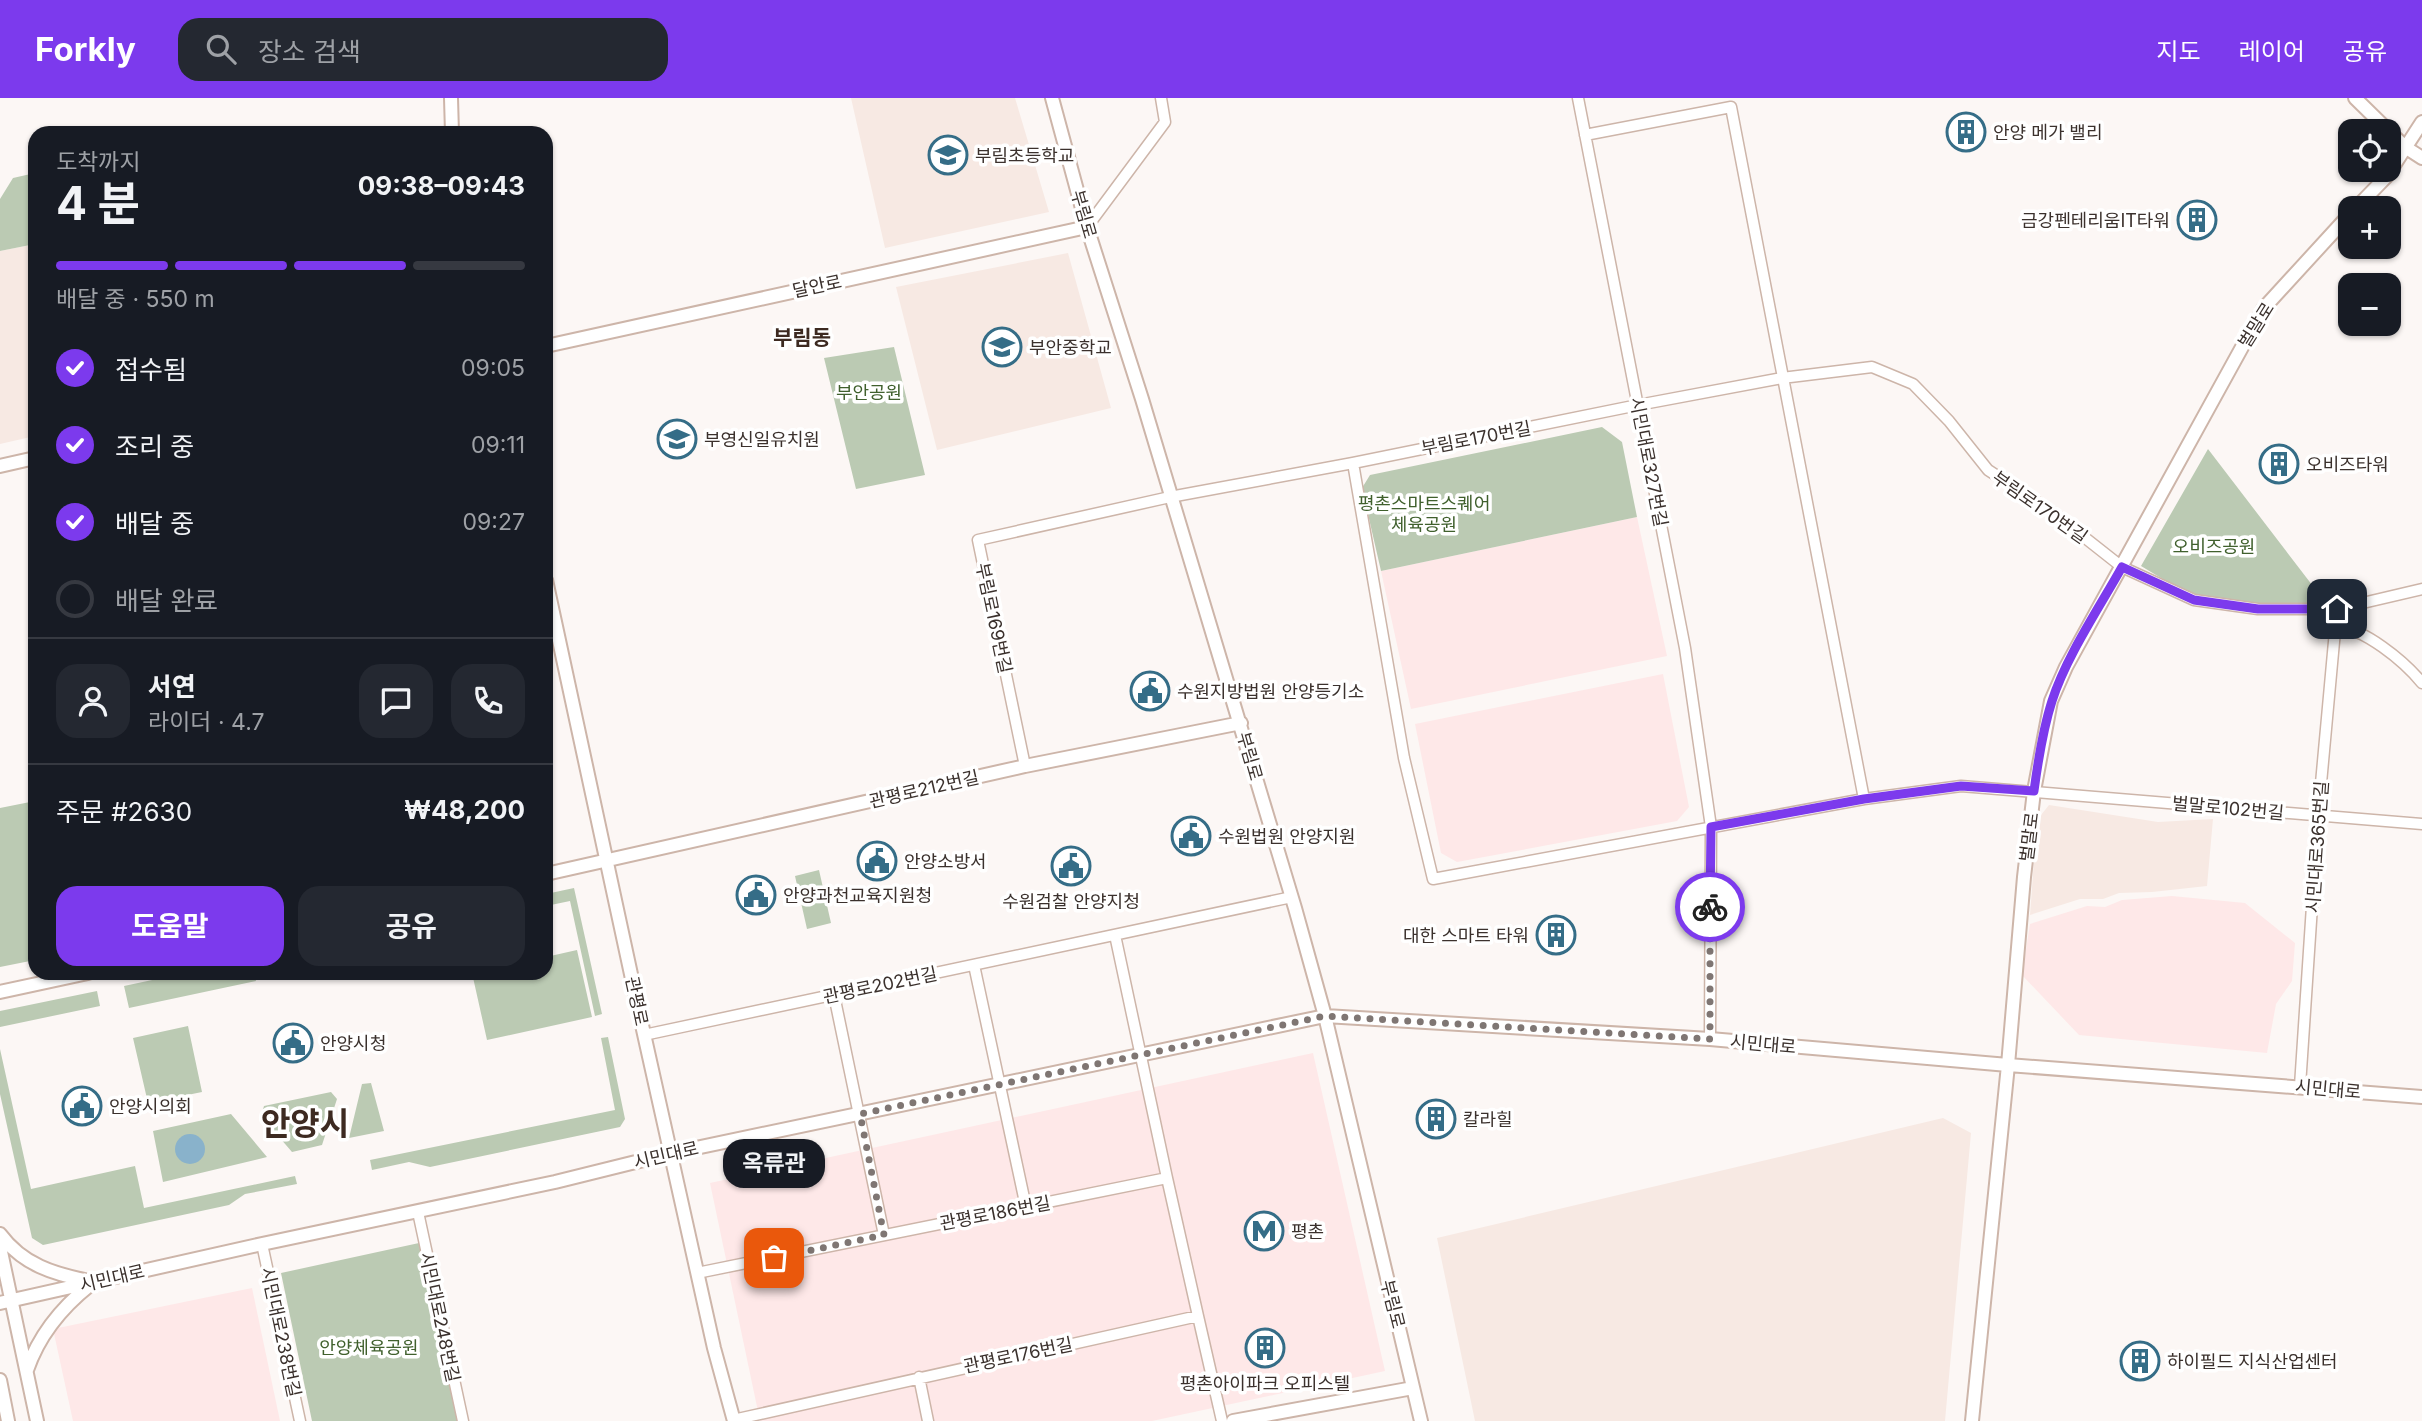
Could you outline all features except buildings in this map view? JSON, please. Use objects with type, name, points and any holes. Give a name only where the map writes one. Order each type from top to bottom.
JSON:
[{"type":"street","points":[[451,98],[452,126]]},
{"type":"street","name":"부림로","points":[[1052,98],[1087,227],[1142,399],[1292,897],[1325,1016],[1421,1421]]},
{"type":"street","points":[[1087,227],[1165,122],[1161,98]]},
{"type":"street","name":"시민대로327번길","points":[[1578,98],[1685,648],[1711,827],[1710,1039]]},
{"type":"street","points":[[2355,98],[2405,147],[2422,158]]},
{"type":"street","points":[[1353,463],[1404,758],[1433,878],[1864,799],[1731,107],[1585,135]]},
{"type":"street","points":[[2368,196],[2387,176],[2421,124]]},
{"type":"street","name":"달안로","points":[[553,343],[1087,227]]},
{"type":"street","name":"벌말로","points":[[1972,1421],[2034,791],[2054,695],[2066,667],[2263,309],[2338,227]]},
{"type":"street","name":"부림로170번길","points":[[1170,497],[1782,378],[1872,367],[1913,384],[1949,421],[1988,470],[2051,512],[2122,567],[2194,600],[2258,609],[2337,609],[2422,589]]},
{"type":"street","points":[[0,466],[28,460]]},
{"type":"street","name":"부림로169번길","points":[[1025,766],[978,540],[1170,497]]},
{"type":"street","name":"시민대로365번길","points":[[2300,1086],[2318,816],[2337,609]]},
{"type":"street","name":"관평로","points":[[553,612],[644,1035],[734,1420]]},
{"type":"street","points":[[2335,626],[2347,627],[2398,657],[2422,683]]},
{"type":"street","name":"관평로212번길","points":[[553,872],[1025,766],[1241,723]]},
{"type":"street","name":"벌말로102번길","points":[[1864,799],[1961,786],[2422,824]]},
{"type":"street","name":"관평로202번길","points":[[644,1035],[1292,897]]},
{"type":"street","points":[[1115,935],[1222,1421]]},
{"type":"street","points":[[974,965],[1026,1207]]},
{"type":"street","points":[[0,992],[56,980]]},
{"type":"street","points":[[834,995],[884,1235]]},
{"type":"street","name":"시민대로","points":[[6,1302],[555,1182],[672,1153],[1325,1016],[1710,1039],[2422,1097]]},
{"type":"street","name":"관평로186번길","points":[[698,1273],[1167,1178]]},
{"type":"street","name":"시민대로248번길","points":[[418,1212],[463,1421]]},
{"type":"street","points":[[0,1234],[26,1260],[60,1275],[93,1282]]},
{"type":"street","name":"시민대로238번길","points":[[262,1244],[300,1421]]},
{"type":"street","points":[[0,1247],[6,1302],[26,1370],[37,1421]]},
{"type":"street","points":[[26,1370],[44,1332],[70,1301],[93,1282]]},
{"type":"street","name":"관평로176번길","points":[[734,1420],[1198,1316]]},
{"type":"street","points":[[919,1377],[928,1421]]},
{"type":"street","points":[[0,1380],[8,1421]]},
{"type":"street","points":[[1233,1421],[1413,1388]]},
{"type":"shaded area","name":"부림초등학교","points":[[851,98],[1015,98],[1049,212],[885,248]]},
{"type":"shaded area","points":[[28,245],[28,438],[0,444],[0,251]]},
{"type":"shaded area","name":"부안중학교","points":[[1068,253],[1111,408],[937,450],[896,287]]},
{"type":"shaded area","points":[[1637,517],[1667,656],[1411,709],[1381,571]]},
{"type":"shaded area","points":[[1663,674],[1689,807],[1677,821],[1457,862],[1441,853],[1415,724]]},
{"type":"shaded area","points":[[2049,805],[2158,822],[2213,819],[2207,886],[2119,893],[2103,899],[2080,899],[2030,915],[2037,820]]},
{"type":"shaded area","points":[[2172,896],[2245,903],[2295,943],[2292,981],[2276,1004],[2267,1053],[2079,1035],[2022,975],[2030,924],[2087,906],[2105,907],[2122,900]]},
{"type":"shaded area","points":[[1313,1053],[1385,1371],[1152,1421],[760,1421],[710,1183]]},
{"type":"shaded area","points":[[1943,1118],[1971,1133],[1945,1421],[1475,1421],[1437,1238]]},
{"type":"shaded area","points":[[252,1288],[280,1421],[73,1421],[53,1329]]},
{"type":"green space","points":[[28,175],[28,245],[0,251],[0,199],[13,178]]},
{"type":"green space","name":"부안공원","points":[[894,347],[925,475],[856,489],[824,358]]},
{"type":"green space","name":"평촌스마트스퀘어 체육공원","points":[[1602,427],[1622,442],[1637,517],[1381,571],[1362,488],[1370,475]]},
{"type":"green space","name":"오비즈공원","points":[[2208,449],[2326,604],[2312,607],[2208,601],[2186,593],[2141,566]]},
{"type":"green space","points":[[28,802],[28,961],[0,967],[0,808]]},
{"type":"green space","points":[[819,870],[831,923],[807,929],[795,876]]},
{"type":"green space","points":[[574,888],[602,1014],[595,1016],[570,901],[553,905],[553,892]]},
{"type":"green space","points":[[577,950],[592,1017],[487,1040],[474,980],[553,980],[553,955]]},
{"type":"green space","points":[[152,980],[256,981],[129,1008],[124,986]]},
{"type":"green space","points":[[97,991],[100,1006],[0,1027],[0,1011]]},
{"type":"green space","points":[[188,1026],[202,1092],[148,1103],[133,1038]]},
{"type":"green space","points":[[608,1037],[625,1119],[620,1127],[430,1167],[409,1162],[372,1170],[370,1160],[615,1110],[601,1038]]},
{"type":"green space","points":[[0,1049],[31,1189],[135,1166],[144,1208],[295,1176],[297,1184],[245,1194],[229,1205],[43,1245],[32,1238],[0,1094]]},
{"type":"green space","points":[[371,1083],[384,1131],[349,1138],[362,1084]]},
{"type":"green space","points":[[331,1092],[337,1099],[322,1145],[292,1152],[261,1116],[264,1106]]},
{"type":"green space","points":[[231,1114],[267,1157],[163,1182],[153,1131]]},
{"type":"green space","name":"안양체육공원","points":[[419,1243],[458,1421],[312,1421],[281,1273]]},
{"type":"water","points":[[190,1134],[201,1138],[205,1149],[201,1160],[190,1164],[179,1160],[175,1149],[179,1138]]},
{"type":"way so far","points":[[774,1258],[884,1235],[860,1114],[1325,1016],[1710,1039],[1710,907]]},
{"type":"place","name":"안양 메가 밸리","points":[[1966,132]]},
{"type":"place","name":"부림초등학교","points":[[948,155]]},
{"type":"place","name":"금강펜테리움IT타워","points":[[2197,220]]},
{"type":"place","name":"부안중학교","points":[[1002,347]]},
{"type":"place","name":"부영신일유치원","points":[[677,439]]},
{"type":"place","name":"오비즈타워","points":[[2279,464]]},
{"type":"place","name":"수원지방법원 안양등기소","points":[[1150,691]]},
{"type":"place","name":"수원법원 안양지원","points":[[1191,836]]},
{"type":"place","name":"안양소방서","points":[[877,861]]},
{"type":"place","name":"수원검찰 안양지청","points":[[1071,866]]},
{"type":"place","name":"안양과천교육지원청","points":[[756,895]]},
{"type":"place","name":"대한 스마트 타워","points":[[1556,935]]},
{"type":"place","name":"안양시청","points":[[293,1043]]},
{"type":"place","name":"안양시의회","points":[[82,1106]]},
{"type":"place","name":"칼라힐","points":[[1436,1119]]},
{"type":"place","name":"평촌","points":[[1264,1231]]},
{"type":"place","name":"옥류관","points":[[774,1258]]},
{"type":"place","name":"평촌아이파크 오피스텔","points":[[1265,1348]]},
{"type":"place","name":"하이필드 지식산업센터","points":[[2140,1361]]},
{"type":"district","name":"부림동","points":[[802,337]]},
{"type":"district","name":"안양시","points":[[305,1123]]},
{"type":"route","points":[[1710,907],[1711,827],[1864,799],[1961,786],[2034,791],[2051,701],[2056,688],[2122,567],[2194,600],[2258,609],[2337,609]]}]
